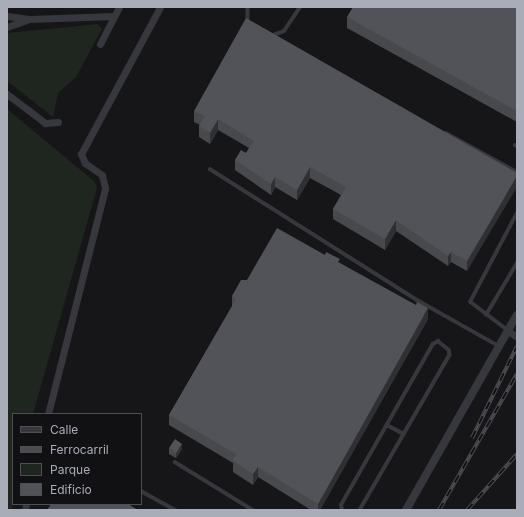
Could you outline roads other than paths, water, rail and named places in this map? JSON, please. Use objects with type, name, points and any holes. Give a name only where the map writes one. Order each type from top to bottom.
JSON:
[{"type":"street","points":[[100,44],[119,7]]},
{"type":"street","points":[[48,413],[105,188],[102,175],[83,160],[81,154],[160,7]]},
{"type":"street","points":[[15,11],[29,19]]},
{"type":"street","points":[[7,16],[15,11]]},
{"type":"street","points":[[15,11],[16,25]]},
{"type":"street","points":[[7,27],[29,19],[114,16]]},
{"type":"street","points":[[7,94],[45,123],[58,122]]},
{"type":"street","points":[[406,510],[517,315]]},
{"type":"street","points":[[508,331],[517,336]]},
{"type":"lane","points":[[248,7],[247,19],[255,30]]},
{"type":"lane","points":[[262,34],[284,30],[300,7]]},
{"type":"lane","points":[[441,130],[517,172]]},
{"type":"lane","points":[[210,169],[419,302],[500,346]]},
{"type":"lane","points":[[508,331],[470,301],[517,214]]},
{"type":"lane","points":[[486,315],[517,263]]},
{"type":"lane","points":[[342,510],[341,505],[433,344],[440,342],[450,350],[450,355],[360,510]]},
{"type":"lane","points":[[386,425],[404,434]]},
{"type":"lane","points":[[175,462],[253,510]]},
{"type":"lane","points":[[142,492],[175,510]]},
{"type":"railway","points":[[472,438],[517,346]]},
{"type":"railway","points":[[439,510],[517,374]]},
{"type":"railway","points":[[467,510],[517,454]]}]
